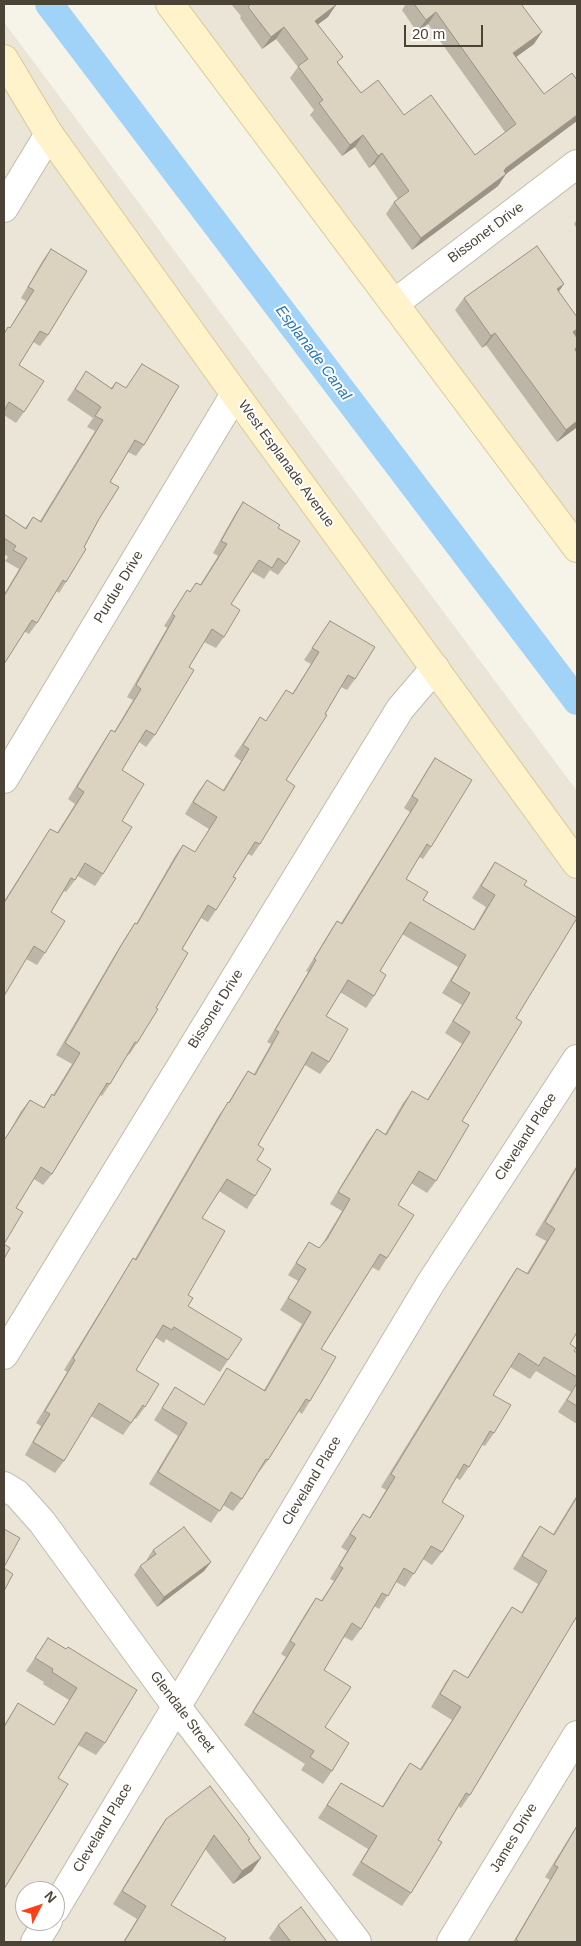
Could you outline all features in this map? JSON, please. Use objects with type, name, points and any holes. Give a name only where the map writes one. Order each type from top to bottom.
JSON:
[{"type":"main road","points":[[170,4],[577,548]]},
{"type":"main road","name":"West Esplanade Avenue","points":[[4,59],[49,134],[235,394],[577,864]]},
{"type":"street","points":[[4,208],[49,134]]},
{"type":"street","name":"Bissonet Drive","points":[[395,303],[577,164]]},
{"type":"street","name":"Purdue Drive","points":[[4,779],[235,394]]},
{"type":"street","name":"Bissonet Drive","points":[[4,1354],[400,709],[435,668]]},
{"type":"street","name":"Cleveland Place","points":[[65,1892],[430,1284],[577,1059]]},
{"type":"street","name":"Glendale Street","points":[[4,1486],[17,1494],[42,1522],[176,1706],[357,1942]]},
{"type":"street","name":"James Drive","points":[[451,1942],[577,1734]]},
{"type":"street","points":[[35,1942],[42,1931]]},
{"type":"shaded area","points":[[162,4],[577,4],[577,546]]},
{"type":"shaded area","points":[[4,22],[577,791],[577,1942],[4,1942]]},
{"type":"building","points":[[249,4],[335,4],[315,21],[343,57],[337,62],[361,93],[378,80],[404,115],[431,95],[475,155],[516,124],[436,12],[426,20],[414,4],[521,4],[542,32],[513,53],[544,94],[572,73],[577,80],[577,115],[506,168],[504,171],[506,174],[421,238],[394,202],[409,191],[382,153],[378,156],[363,135],[350,145],[319,103],[323,100],[298,66],[308,59],[284,27],[271,37],[248,7]]},
{"type":"building","points":[[537,246],[564,284],[557,289],[577,317],[577,329],[573,332],[577,338],[577,347],[575,349],[577,353],[577,421],[566,430],[495,333],[491,336],[464,298]]},
{"type":"building","points":[[51,249],[87,271],[48,335],[40,331],[19,365],[44,381],[24,412],[9,402],[4,411],[4,334],[8,327],[10,328],[34,290],[28,287]]},
{"type":"building","points":[[142,364],[179,386],[144,445],[135,440],[110,482],[119,487],[99,519],[84,547],[86,549],[66,582],[63,580],[37,623],[32,620],[4,664],[4,596],[27,558],[13,550],[16,546],[4,538],[4,514],[26,529],[33,517],[41,522],[103,420],[95,416],[101,407],[75,389],[86,371],[112,389],[116,382],[126,388]]},
{"type":"building","points":[[243,502],[280,525],[278,528],[300,541],[286,564],[278,558],[272,568],[259,560],[231,604],[240,610],[224,637],[212,629],[189,667],[194,670],[155,735],[146,730],[122,770],[144,784],[122,821],[132,827],[103,874],[85,863],[75,880],[71,878],[51,912],[65,921],[45,953],[34,946],[4,996],[4,903],[50,829],[58,833],[84,792],[77,787],[111,730],[115,732],[141,689],[136,685],[175,616],[172,614],[187,590],[190,592],[196,583],[201,585],[227,544],[221,541]]},
{"type":"building","points":[[330,621],[375,647],[355,679],[348,675],[325,714],[327,715],[286,780],[295,786],[260,844],[255,842],[233,877],[236,878],[216,910],[208,905],[182,949],[188,953],[156,1008],[158,1009],[137,1043],[135,1042],[110,1084],[107,1083],[52,1174],[41,1167],[16,1208],[23,1212],[4,1244],[4,1138],[30,1100],[44,1108],[52,1094],[54,1096],[80,1053],[65,1043],[122,944],[135,923],[137,924],[183,845],[195,852],[217,817],[193,802],[207,780],[224,791],[249,749],[243,745],[260,717],[266,721],[286,690],[293,694],[319,652],[312,648]]},
{"type":"building","points":[[435,758],[472,780],[431,847],[427,844],[406,879],[428,892],[423,900],[474,930],[495,895],[481,886],[495,862],[527,881],[524,885],[577,918],[516,1018],[522,1022],[462,1121],[469,1125],[436,1181],[419,1171],[398,1205],[414,1215],[387,1258],[380,1254],[321,1349],[336,1357],[310,1401],[306,1399],[242,1499],[231,1492],[220,1511],[158,1472],[187,1423],[162,1408],[175,1387],[204,1405],[227,1368],[265,1391],[311,1312],[288,1298],[306,1269],[296,1263],[309,1242],[319,1248],[327,1239],[350,1199],[338,1192],[377,1129],[386,1135],[412,1091],[428,1100],[470,1032],[453,1021],[470,993],[451,981],[466,955],[410,922],[380,971],[386,975],[374,996],[348,980],[326,1016],[348,1029],[329,1062],[312,1052],[258,1145],[264,1149],[257,1160],[271,1169],[255,1196],[227,1179],[202,1218],[225,1231],[188,1295],[193,1298],[188,1306],[242,1339],[228,1360],[174,1327],[172,1330],[163,1325],[136,1370],[159,1384],[145,1407],[143,1405],[131,1423],[99,1403],[64,1461],[33,1442],[50,1414],[45,1411],[75,1360],[73,1358],[133,1258],[136,1260],[228,1102],[248,1071],[255,1075],[279,1032],[275,1030],[316,960],[314,959],[337,921],[342,924],[418,800],[412,796]]},
{"type":"building","points":[[577,1167],[577,1332],[570,1344],[576,1348],[574,1351],[577,1353],[577,1377],[544,1357],[539,1366],[519,1353],[493,1395],[511,1405],[494,1433],[490,1431],[469,1467],[464,1464],[442,1502],[464,1516],[442,1552],[431,1546],[414,1574],[404,1568],[388,1596],[382,1593],[361,1629],[352,1623],[324,1670],[351,1687],[325,1727],[349,1743],[332,1771],[310,1757],[314,1751],[253,1712],[295,1644],[290,1641],[316,1598],[322,1601],[343,1568],[339,1566],[356,1538],[350,1534],[363,1514],[370,1518],[395,1477],[391,1474],[517,1268],[528,1274],[555,1229],[545,1222]]},
{"type":"building","points":[[4,1244],[10,1248],[4,1259]]},
{"type":"building","points":[[577,1383],[577,1406],[567,1400]]},
{"type":"building","points":[[577,1497],[577,1616],[470,1795],[466,1793],[438,1840],[442,1842],[411,1893],[361,1862],[377,1836],[327,1805],[341,1783],[383,1807],[410,1763],[421,1770],[461,1707],[440,1694],[454,1670],[468,1678],[512,1607],[522,1613],[547,1571],[522,1556],[540,1526],[554,1535]]},
{"type":"building","points":[[184,1527],[211,1562],[164,1597],[140,1566],[156,1554],[153,1550]]},
{"type":"building","points":[[4,1529],[20,1538],[4,1567]]},
{"type":"building","points":[[4,1568],[13,1574],[4,1591]]},
{"type":"building","points":[[48,1638],[66,1649],[68,1647],[137,1690],[105,1743],[86,1732],[58,1778],[68,1784],[4,1889],[4,1727],[18,1703],[54,1725],[77,1688],[52,1672],[53,1669],[35,1658]]},
{"type":"building","points":[[210,1786],[250,1839],[248,1840],[261,1858],[242,1871],[214,1835],[171,1905],[226,1938],[223,1942],[124,1942],[146,1906],[122,1891],[166,1819]]},
{"type":"building","points":[[577,1826],[577,1942],[517,1942],[516,1939],[558,1867],[554,1865]]},
{"type":"building","points":[[301,1907],[327,1942],[291,1942],[278,1925]]},
{"type":"waterway","name":"Esplanade Canal","points":[[49,4],[577,701]]}]
